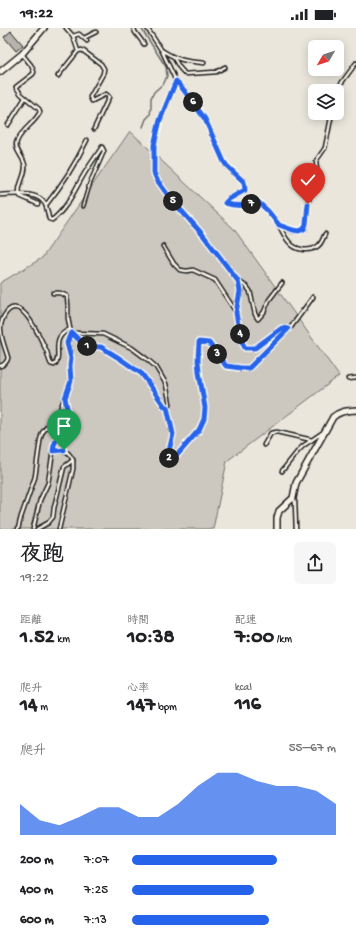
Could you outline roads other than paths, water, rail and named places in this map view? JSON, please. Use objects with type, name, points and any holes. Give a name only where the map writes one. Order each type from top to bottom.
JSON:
[{"type":"street","points":[[0,72],[22,54],[44,28]]},
{"type":"street","points":[[277,529],[277,518],[279,511],[293,498],[296,483],[333,417],[341,412],[356,410]]},
{"type":"lane","points":[[66,28],[73,36],[78,50]]},
{"type":"lane","points":[[134,28],[135,32],[144,44]]},
{"type":"lane","points":[[147,28],[162,51],[176,81],[205,119],[224,162],[244,182],[245,190],[225,203],[233,206],[249,205],[258,202],[268,211],[279,225],[289,243],[295,247],[308,250],[318,246],[322,242],[325,234]]},
{"type":"lane","points":[[73,36],[79,34],[85,40],[96,32]]},
{"type":"lane","points":[[58,76],[78,50]]},
{"type":"lane","points":[[78,50],[82,50],[101,64],[104,69],[103,74],[90,97],[92,100],[106,94],[109,97],[94,129]]},
{"type":"lane","points":[[162,51],[174,58],[204,64]]},
{"type":"lane","points":[[19,194],[25,169],[24,160],[16,147],[17,140],[22,132],[40,112],[39,109],[25,98],[16,87],[34,72],[31,65],[22,54]]},
{"type":"lane","points":[[174,58],[185,74],[216,72],[225,67]]},
{"type":"lane","points":[[341,84],[356,63]]},
{"type":"lane","points":[[176,81],[160,120],[154,145],[154,173],[157,180],[170,198],[203,235],[238,281],[250,291],[255,314],[258,319],[264,312],[269,300],[282,283]]},
{"type":"lane","points":[[8,125],[25,98]]},
{"type":"lane","points":[[279,225],[299,231],[304,229],[308,204],[317,172],[316,161],[325,148],[331,120]]},
{"type":"lane","points":[[46,205],[58,190],[87,140]]},
{"type":"lane","points":[[0,195],[19,194],[34,196],[41,199],[46,205],[49,219],[52,220],[57,216],[67,202],[102,147],[104,151],[90,182],[83,206]]},
{"type":"lane","points":[[19,194],[20,196],[38,204]]},
{"type":"lane","points":[[163,246],[174,264],[180,270],[193,270],[215,280],[236,313]]},
{"type":"lane","points":[[238,281],[240,291],[236,313],[241,340],[245,348],[255,348],[282,328],[288,329]]},
{"type":"lane","points":[[53,293],[67,296],[68,318],[72,333],[85,346],[101,347],[142,374],[165,407],[167,407],[173,434],[168,455],[169,460],[178,454],[199,430],[204,419],[205,408],[198,360],[199,342],[209,343],[226,366],[249,368],[288,329],[292,327],[313,297]]},
{"type":"lane","points":[[0,366],[7,361],[8,358],[1,330],[3,320],[5,314],[12,308],[17,307],[21,309],[28,317],[34,326],[50,362],[54,365],[58,360],[57,343],[59,337],[70,329]]},
{"type":"lane","points":[[18,529],[35,477],[42,433],[60,410],[71,381],[71,358],[67,343],[72,333]]},
{"type":"lane","points":[[72,333],[102,334],[132,348],[148,360],[156,367],[166,384],[170,404],[167,407]]},
{"type":"lane","points":[[348,379],[356,378]]},
{"type":"lane","points":[[33,529],[40,500],[48,483],[54,445],[68,414],[65,398]]},
{"type":"lane","points":[[264,444],[271,433],[277,432],[312,440]]},
{"type":"lane","points":[[282,471],[298,450],[324,432]]},
{"type":"lane","points":[[53,451],[64,450],[70,454],[73,460],[73,469],[59,529]]},
{"type":"lane","points":[[37,529],[48,523],[53,517],[64,467],[73,460]]},
{"type":"lane","points":[[293,498],[295,502],[296,529]]},
{"type":"waterway","points":[[141,28],[166,67],[167,76],[164,83],[154,92],[151,98],[150,115],[146,119],[143,127]]}]
